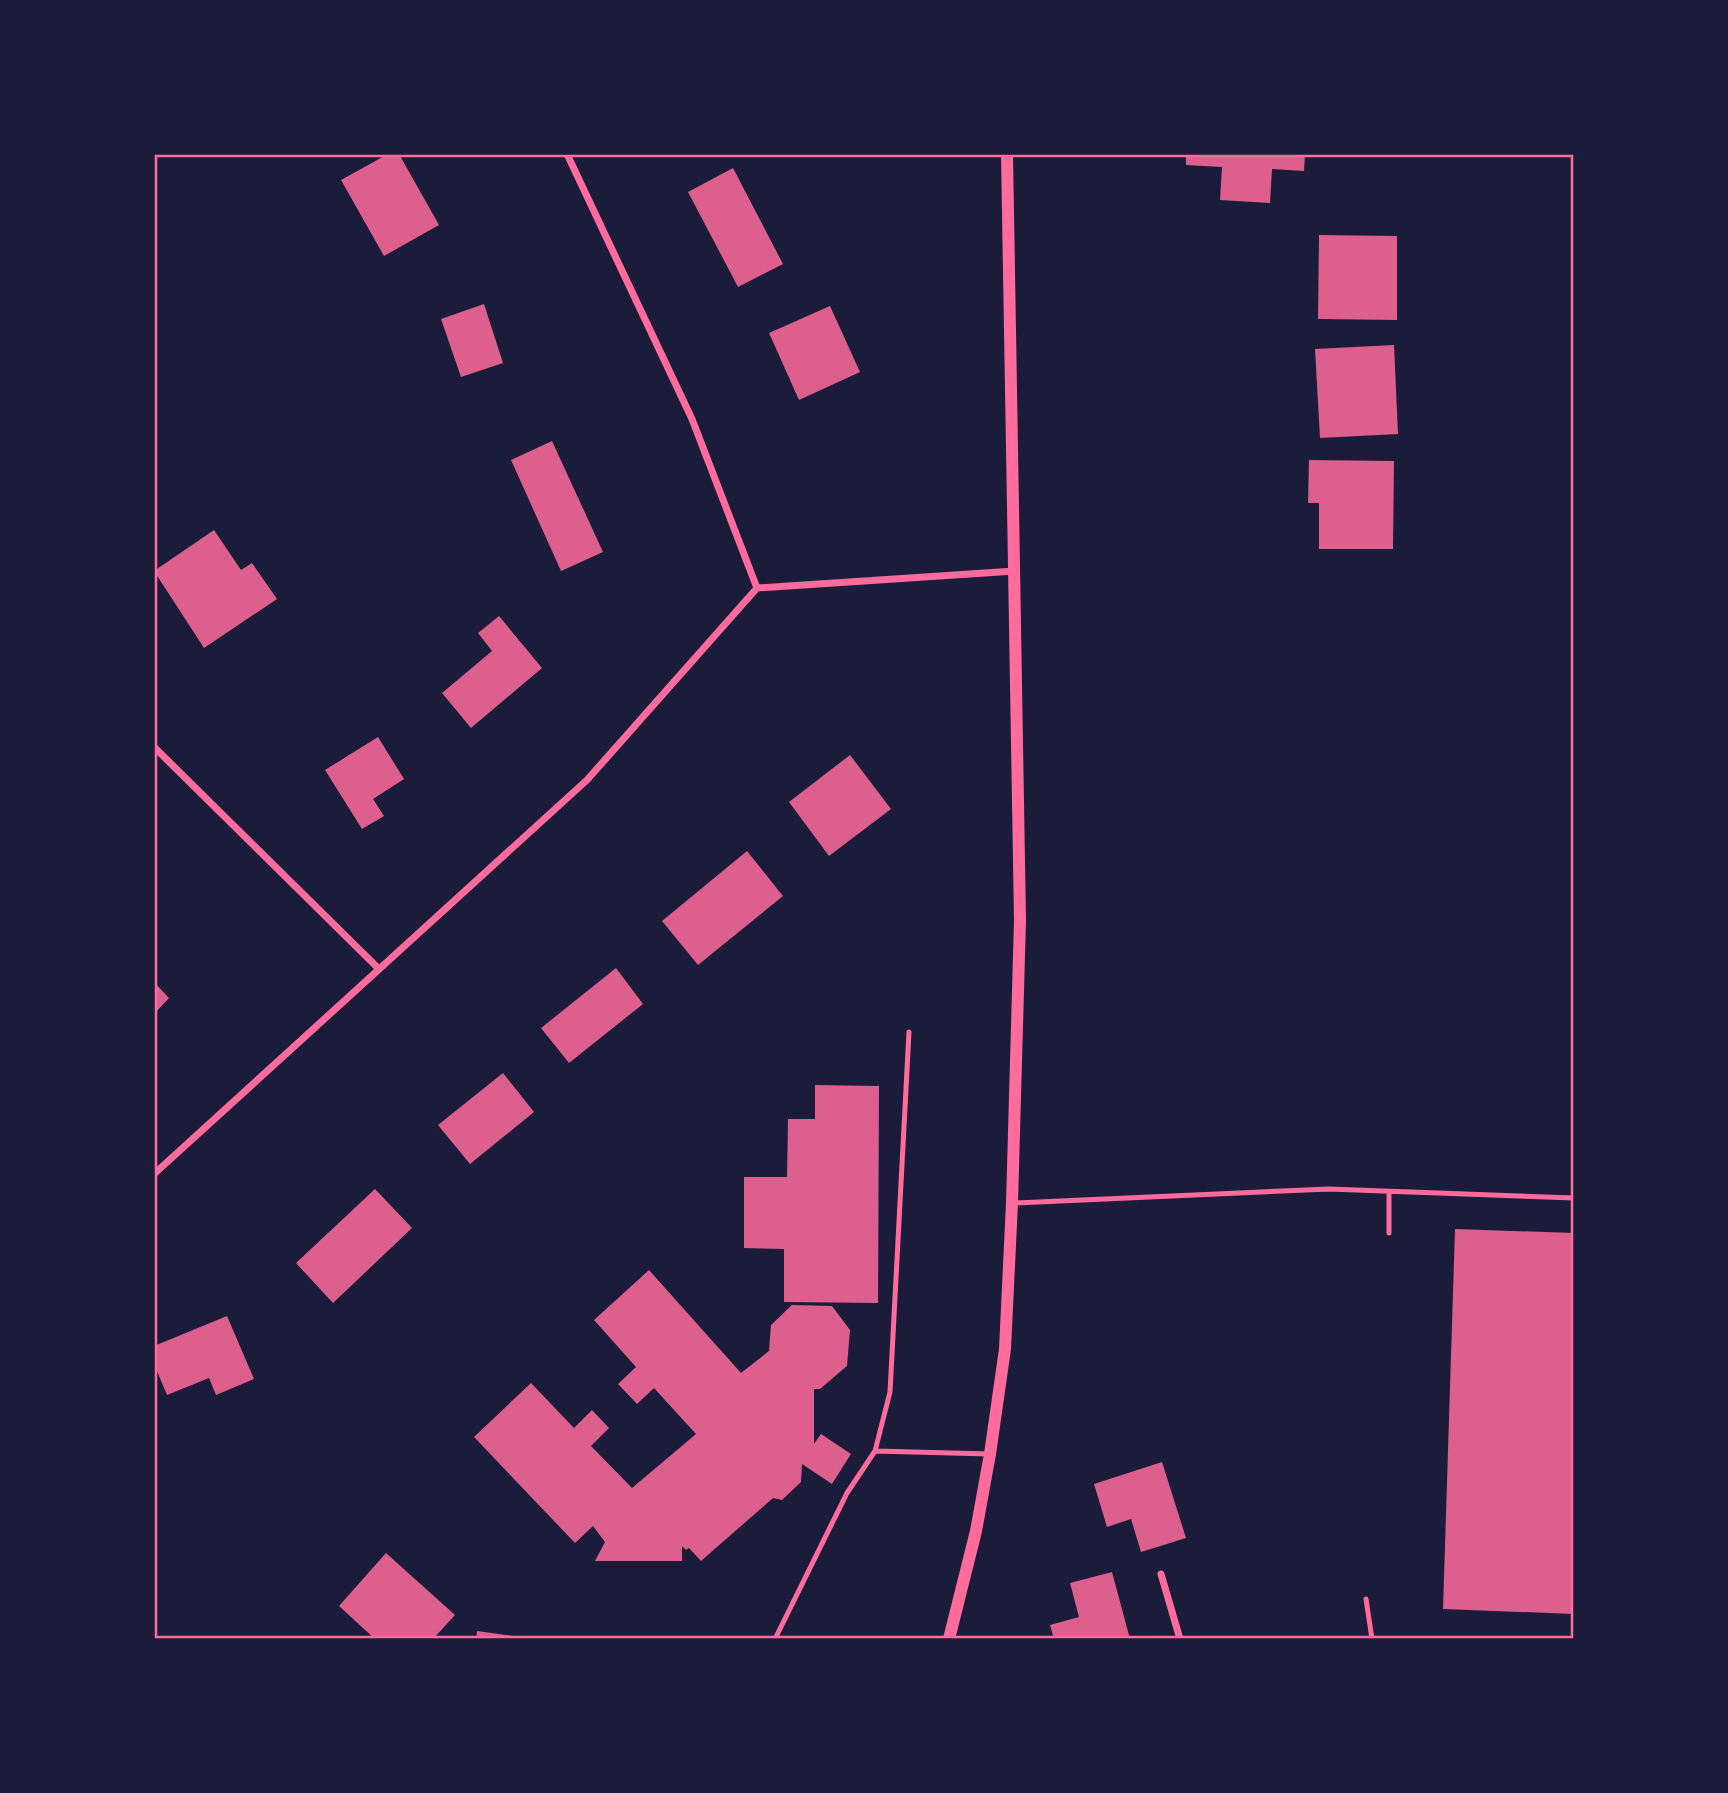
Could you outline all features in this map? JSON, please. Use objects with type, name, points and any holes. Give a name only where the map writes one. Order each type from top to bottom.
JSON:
[{"type":"street","points":[[567,154],[692,419],[757,588]]},
{"type":"street","points":[[949,1639],[976,1531],[990,1454],[1005,1349],[1012,1203],[1020,920],[1007,154]]},
{"type":"street","points":[[154,1174],[587,780],[757,588],[1015,571]]},
{"type":"street","points":[[154,747],[379,969]]},
{"type":"street","points":[[1161,1574],[1180,1639]]},
{"type":"lane","points":[[775,1639],[848,1493],[875,1451],[890,1392],[909,1032]]},
{"type":"lane","points":[[1012,1203],[1329,1189],[1574,1198]]},
{"type":"lane","points":[[1389,1233],[1390,1192]]},
{"type":"lane","points":[[875,1451],[990,1454]]},
{"type":"lane","points":[[1366,1599],[1372,1639]]},
{"type":"building","points":[[388,154],[399,154],[439,225],[384,256],[341,180]]},
{"type":"building","points":[[1186,154],[1305,154],[1304,171],[1272,169],[1270,203],[1220,200],[1222,167],[1186,165]]},
{"type":"building","points":[[733,168],[783,264],[738,287],[688,192]]},
{"type":"building","points":[[1319,235],[1397,236],[1397,320],[1318,319]]},
{"type":"building","points":[[484,304],[503,363],[461,377],[441,319]]},
{"type":"building","points":[[830,306],[860,372],[799,400],[769,333]]},
{"type":"building","points":[[1394,345],[1398,434],[1320,438],[1315,349]]},
{"type":"building","points":[[552,441],[603,552],[561,571],[511,460]]},
{"type":"building","points":[[1309,460],[1394,461],[1393,549],[1319,549],[1319,503],[1308,503]]},
{"type":"building","points":[[214,530],[241,570],[252,563],[277,599],[204,648],[154,571]]},
{"type":"building","points":[[499,616],[542,668],[471,728],[442,693],[492,651],[478,633]]},
{"type":"building","points":[[378,737],[404,779],[373,799],[384,816],[362,829],[325,770]]},
{"type":"building","points":[[850,755],[891,809],[829,856],[789,802]]},
{"type":"building","points":[[747,851],[783,896],[698,965],[662,921]]},
{"type":"building","points":[[616,968],[643,1004],[569,1063],[541,1028]]},
{"type":"building","points":[[154,982],[169,998],[154,1014]]},
{"type":"building","points":[[503,1073],[534,1112],[470,1164],[438,1125]]},
{"type":"building","points":[[815,1085],[879,1086],[878,1303],[784,1302],[784,1249],[744,1248],[744,1177],[787,1177],[788,1119],[815,1119]]},
{"type":"building","points":[[375,1189],[412,1228],[333,1303],[296,1263]]},
{"type":"building","points":[[1455,1229],[1574,1233],[1574,1614],[1443,1609]]},
{"type":"building","points":[[649,1270],[741,1373],[769,1351],[771,1325],[792,1305],[832,1306],[850,1330],[847,1366],[820,1389],[814,1389],[814,1444],[821,1434],[851,1454],[832,1484],[802,1464],[801,1482],[782,1500],[773,1498],[701,1561],[689,1548],[686,1550],[682,1546],[682,1561],[595,1561],[605,1542],[593,1526],[575,1543],[474,1437],[531,1383],[574,1428],[592,1410],[609,1428],[591,1446],[632,1488],[696,1434],[654,1388],[637,1404],[618,1384],[636,1367],[594,1320]]},
{"type":"building","points":[[227,1316],[254,1379],[216,1395],[209,1378],[167,1395],[154,1364],[154,1346]]},
{"type":"building","points":[[1162,1462],[1186,1538],[1141,1552],[1131,1519],[1107,1527],[1094,1484]]},
{"type":"building","points":[[386,1553],[455,1615],[433,1639],[375,1639],[339,1606]]},
{"type":"building","points":[[1112,1572],[1130,1639],[1054,1639],[1050,1625],[1079,1617],[1070,1583]]},
{"type":"building","points":[[477,1631],[520,1637],[520,1639],[476,1639]]}]
